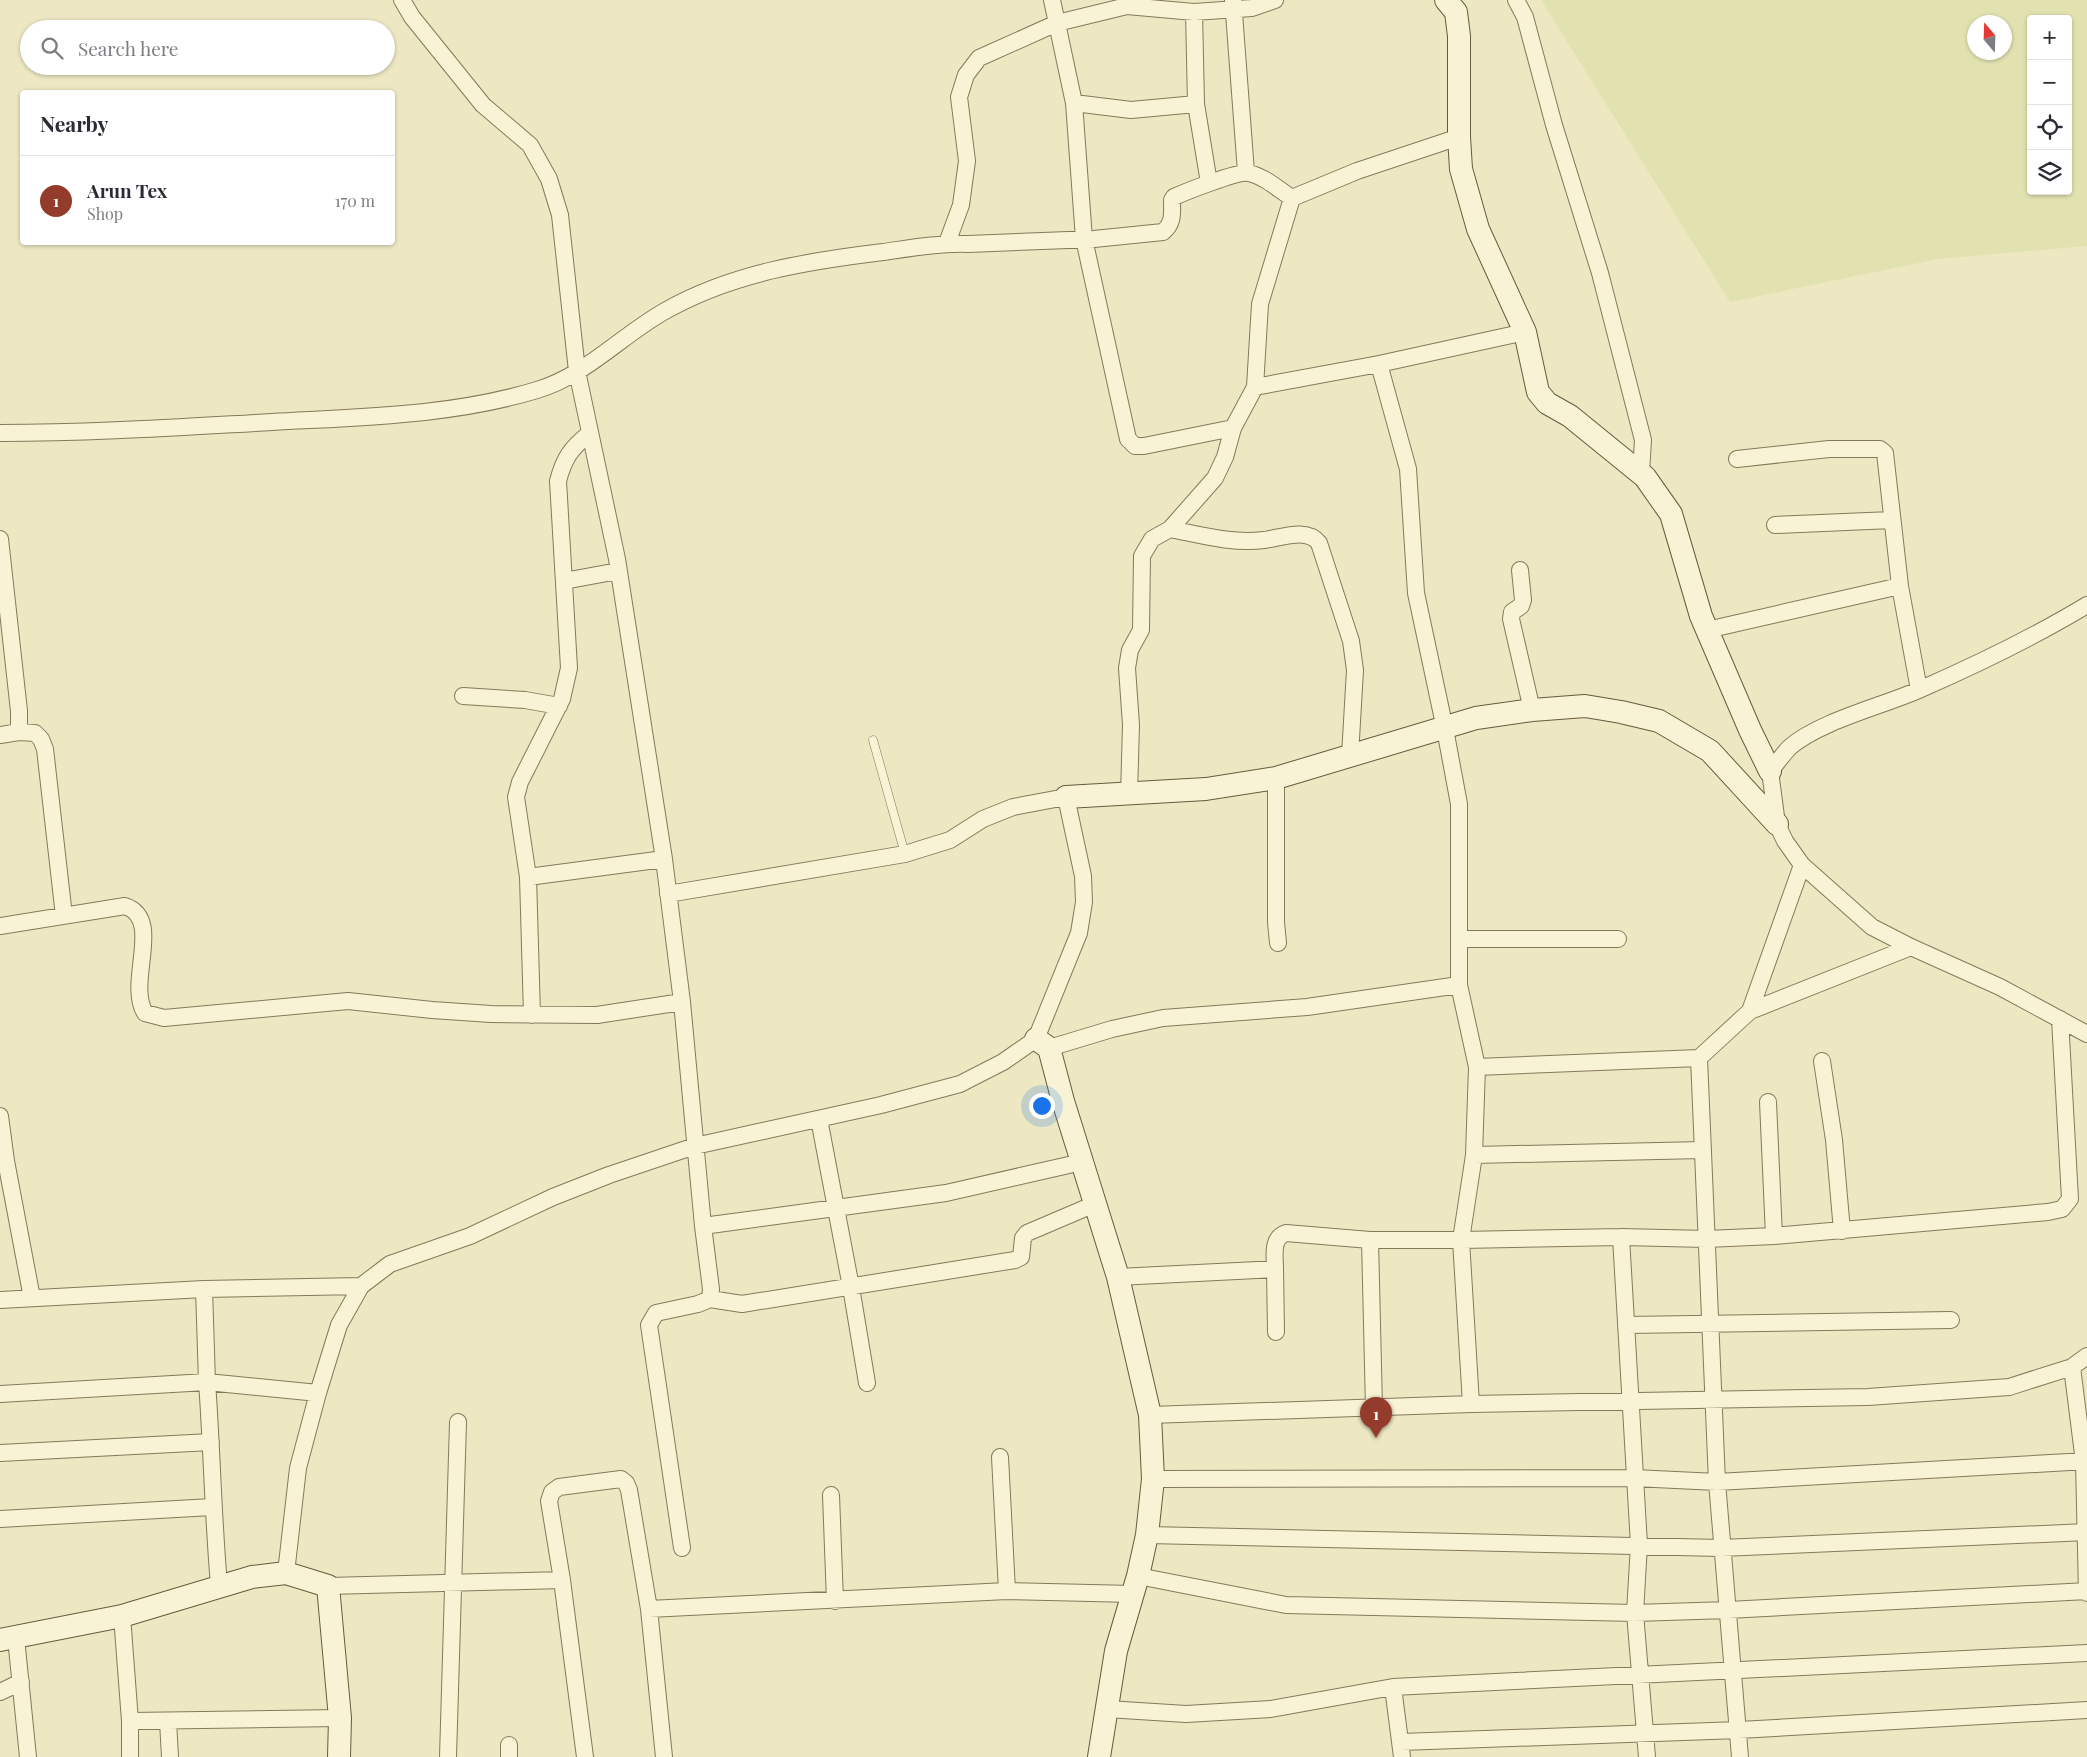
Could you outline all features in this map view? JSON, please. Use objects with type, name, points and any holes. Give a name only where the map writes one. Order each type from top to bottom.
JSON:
[{"type":"street","points":[[402,0],[412,17],[483,105],[530,145],[549,179],[560,215],[576,371],[618,570],[664,859],[682,1002],[703,1226],[711,1289],[710,1299]]},
{"type":"street","points":[[1052,0],[1074,103],[1084,239],[1128,439],[1135,446],[1144,446],[1233,428]]},
{"type":"street","points":[[947,243],[961,205],[967,161],[959,98],[966,75],[980,58],[1057,23],[1126,3],[1194,12],[1233,5],[1252,8],[1275,0]]},
{"type":"street","points":[[1446,0],[1456,12],[1459,36],[1459,137],[1462,170],[1478,229],[1525,332],[1538,392],[1546,403],[1570,416],[1641,473],[1671,514],[1701,616],[1750,730],[1770,770],[1777,824]]},
{"type":"street","points":[[1516,0],[1525,18],[1554,125],[1605,291],[1643,440],[1641,473]]},
{"type":"street","points":[[1233,5],[1246,172]]},
{"type":"street","points":[[1194,12],[1196,104],[1209,183]]},
{"type":"street","points":[[1074,103],[1131,110],[1196,104]]},
{"type":"street","points":[[1292,198],[1357,171],[1459,137]]},
{"type":"street","points":[[0,433],[65,433],[373,417],[428,412],[510,398],[541,389],[576,371],[665,311],[724,285],[765,271],[826,259],[947,243],[968,244],[1084,239],[1164,232],[1169,228],[1172,218],[1172,200],[1174,197],[1209,183],[1246,172],[1267,181],[1292,198]]},
{"type":"street","points":[[1129,795],[1131,725],[1127,668],[1130,650],[1141,630],[1142,556],[1152,539],[1170,529],[1215,478],[1226,458],[1233,428],[1255,387],[1260,304],[1292,198]]},
{"type":"street","points":[[1255,387],[1379,364],[1525,332]]},
{"type":"street","points":[[1379,364],[1408,469],[1416,593],[1445,729],[1458,804],[1459,985],[1477,1067],[1474,1155],[1461,1240],[1471,1404]]},
{"type":"street","points":[[532,1015],[528,877],[516,797],[520,782],[559,706],[569,668],[558,481],[563,462],[575,445],[590,433]]},
{"type":"street","points":[[1737,460],[1829,449],[1880,449],[1885,453],[1900,586],[1919,690]]},
{"type":"street","points":[[1776,525],[1892,520]]},
{"type":"street","points":[[1170,529],[1232,541],[1262,540],[1308,534],[1319,543],[1351,641],[1355,670],[1350,756]]},
{"type":"street","points":[[0,539],[19,711],[19,732]]},
{"type":"street","points":[[564,581],[618,570]]},
{"type":"street","points":[[1520,570],[1523,600],[1521,606],[1512,612],[1510,619],[1532,710]]},
{"type":"street","points":[[1707,630],[1900,586]]},
{"type":"street","points":[[1770,770],[1790,748],[1816,730],[1919,690],[2041,632],[2087,604]]},
{"type":"street","points":[[463,696],[525,700],[559,706]]},
{"type":"street","points":[[668,894],[905,854],[950,840],[983,819],[1013,807],[1066,797],[1129,795],[1206,789],[1276,778],[1445,729],[1476,718],[1532,710],[1585,706],[1659,721],[1710,751],[1777,824],[1802,865],[1872,926],[1911,947],[2000,987],[2087,1034]]},
{"type":"street","points":[[0,735],[19,732],[36,733],[45,749],[64,916]]},
{"type":"street","points":[[1276,778],[1276,922],[1278,943]]},
{"type":"street","points":[[1066,797],[1083,876],[1084,902],[1079,933],[1043,1044],[1118,1277],[1150,1415],[1153,1479],[1147,1535],[1116,1651],[1100,1757]]},
{"type":"street","points":[[528,877],[664,859]]},
{"type":"street","points":[[1750,1011],[1802,865]]},
{"type":"street","points":[[0,926],[124,906],[133,908],[140,916],[144,928],[138,998],[145,1013],[164,1018],[348,1001],[432,1010],[532,1015],[597,1015],[682,1002]]},
{"type":"street","points":[[1459,939],[1618,939]]},
{"type":"street","points":[[1477,1067],[1699,1058],[1750,1011],[1911,947]]},
{"type":"street","points":[[286,1573],[298,1468],[339,1325],[362,1286],[390,1264],[470,1236],[553,1196],[695,1146],[819,1119],[960,1084],[1043,1044],[1163,1018],[1307,1007],[1459,985]]},
{"type":"street","points":[[1276,1332],[1275,1242],[1280,1235],[1286,1233],[1370,1240],[1620,1237],[1707,1239],[1842,1231],[2048,1212],[2062,1209],[2070,1199],[2060,1019]]},
{"type":"street","points":[[1699,1058],[1717,1482],[1740,1757]]},
{"type":"street","points":[[1822,1061],[1834,1140],[1842,1231]]},
{"type":"street","points":[[1768,1102],[1774,1236]]},
{"type":"street","points":[[0,1116],[6,1161],[32,1298]]},
{"type":"street","points":[[819,1119],[867,1383]]},
{"type":"street","points":[[1474,1155],[1703,1150]]},
{"type":"street","points":[[703,1226],[946,1192],[1082,1162]]},
{"type":"street","points":[[682,1548],[650,1325],[656,1313],[698,1304],[710,1299],[742,1304],[1015,1260],[1021,1257],[1023,1238],[1028,1233],[1095,1204]]},
{"type":"street","points":[[1620,1237],[1638,1545],[1636,1613],[1648,1757]]},
{"type":"street","points":[[1370,1240],[1374,1408]]},
{"type":"street","points":[[1118,1277],[1275,1269]]},
{"type":"street","points":[[0,1300],[204,1289],[362,1286]]},
{"type":"street","points":[[204,1289],[212,1507],[219,1585]]},
{"type":"street","points":[[1626,1325],[1951,1320]]},
{"type":"street","points":[[1150,1415],[1471,1404],[1868,1396],[2009,1387],[2072,1367],[2087,1356]]},
{"type":"street","points":[[649,1609],[1135,1585],[1286,1605],[1636,1613],[2087,1592],[2085,1462],[2072,1367]]},
{"type":"street","points":[[0,1394],[207,1382],[318,1393]]},
{"type":"street","points":[[448,1757],[458,1422]]},
{"type":"street","points":[[0,1453],[211,1442]]},
{"type":"street","points":[[1000,1457],[1007,1591]]},
{"type":"street","points":[[1153,1479],[1634,1478],[1717,1482],[2085,1462]]},
{"type":"street","points":[[585,1757],[562,1580],[549,1501],[552,1492],[559,1487],[620,1479],[626,1483],[629,1490],[649,1609],[664,1757]]},
{"type":"street","points":[[831,1495],[835,1601]]},
{"type":"street","points":[[0,1519],[212,1507]]},
{"type":"street","points":[[1147,1535],[1722,1548],[2086,1532]]},
{"type":"street","points":[[28,1757],[21,1682],[8,1639],[122,1616],[219,1585],[252,1577],[286,1573],[328,1586],[562,1580]]},
{"type":"street","points":[[328,1586],[340,1718],[339,1757]]},
{"type":"street","points":[[122,1616],[130,1722],[130,1757]]},
{"type":"street","points":[[1106,1709],[1186,1714],[1271,1709],[1393,1687],[1734,1672],[2087,1653]]},
{"type":"street","points":[[0,1692],[21,1682]]},
{"type":"street","points":[[1393,1687],[1402,1749],[2087,1710]]},
{"type":"street","points":[[130,1722],[340,1718]]},
{"type":"street","points":[[168,1721],[170,1757]]},
{"type":"lane","points":[[873,740],[905,854]]},
{"type":"green space","points":[[1541,0],[2087,0],[2087,246],[1938,259],[1730,302]]},
{"type":"place","name":"Arun Tex","points":[[1376,1438]]}]
